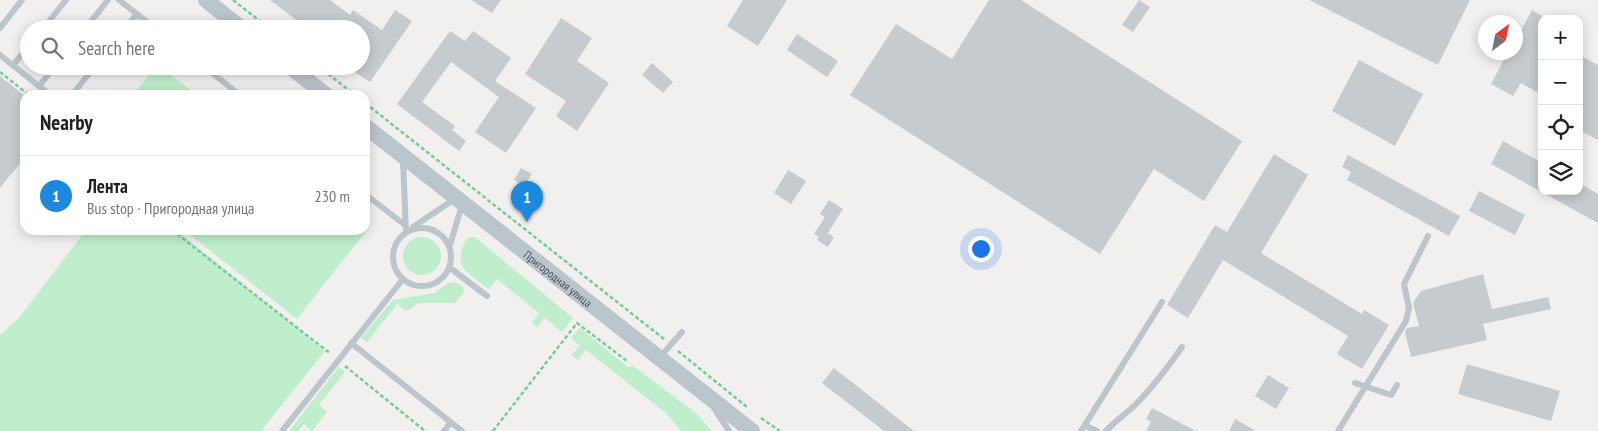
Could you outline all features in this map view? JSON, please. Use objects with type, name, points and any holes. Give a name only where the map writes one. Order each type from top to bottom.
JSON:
[{"type":"street","points":[[206,0],[231,20]]},
{"type":"street","points":[[303,75],[320,90]]},
{"type":"street","name":"Пригородная улица","points":[[370,130],[703,392],[756,424]]},
{"type":"lane","points":[[0,28],[22,0]]},
{"type":"lane","points":[[50,20],[66,0]]},
{"type":"lane","points":[[92,20],[108,0]]},
{"type":"lane","points":[[120,0],[145,20]]},
{"type":"lane","points":[[132,20],[137,14]]},
{"type":"lane","points":[[0,54],[20,71]]},
{"type":"lane","points":[[13,65],[20,57]]},
{"type":"lane","points":[[25,75],[44,90]]},
{"type":"lane","points":[[39,86],[48,75]]},
{"type":"lane","points":[[76,90],[88,75]]},
{"type":"lane","points":[[214,75],[234,90]]},
{"type":"lane","points":[[402,156],[405,229]]},
{"type":"lane","points":[[370,198],[405,229],[422,227],[440,232],[450,244]]},
{"type":"lane","points":[[460,201],[450,244],[452,260],[446,275],[433,284],[417,286],[403,279],[393,264],[394,246],[405,229],[460,201]]},
{"type":"lane","points":[[1338,431],[1406,320],[1409,308],[1404,284],[1428,236]]},
{"type":"lane","points":[[449,266],[487,296]]},
{"type":"lane","points":[[282,431],[403,279]]},
{"type":"lane","points":[[1097,431],[1083,428],[1162,302]]},
{"type":"lane","points":[[660,358],[682,332]]},
{"type":"lane","points":[[351,343],[462,431]]},
{"type":"lane","points":[[1106,431],[1115,420],[1134,406],[1163,374],[1182,346]]},
{"type":"lane","points":[[1355,383],[1391,395],[1397,385]]},
{"type":"lane","points":[[703,392],[729,431]]},
{"type":"lane","points":[[444,431],[451,422]]},
{"type":"path","points":[[233,0],[259,20]]},
{"type":"path","points":[[0,72],[23,90]]},
{"type":"path","points":[[329,75],[349,90]]},
{"type":"path","points":[[370,107],[753,412]]},
{"type":"path","points":[[178,235],[425,431]]},
{"type":"path","points":[[493,431],[578,323],[627,361]]},
{"type":"path","points":[[756,424],[780,431]]},
{"type":"green space","points":[[149,75],[171,75],[190,90],[137,90]]},
{"type":"green space","points":[[82,235],[182,235],[325,351],[261,431],[0,431],[0,335],[19,318]]},
{"type":"green space","points":[[190,235],[363,235],[297,319]]},
{"type":"green space","points":[[422,237],[436,242],[441,256],[436,270],[422,275],[408,270],[403,256],[408,242]]},
{"type":"green space","points":[[475,237],[573,318],[562,332],[545,318],[537,327],[532,323],[539,313],[497,279],[489,289],[468,273],[461,262],[462,248],[467,238]]},
{"type":"green space","points":[[455,282],[463,287],[464,292],[455,303],[419,303],[406,311],[397,304],[367,342],[361,338],[393,300],[434,293],[448,283]]},
{"type":"green space","points":[[580,328],[629,368],[632,365],[697,414],[712,431],[681,431],[667,414],[586,350],[578,360],[571,355],[580,346],[571,338]]},
{"type":"green space","points":[[339,367],[345,372],[319,405],[327,412],[312,431],[304,424],[298,431],[289,431]]},
{"type":"building","points":[[270,0],[330,0],[350,15],[353,10],[368,20],[296,20]]},
{"type":"building","points":[[471,0],[501,0],[492,13]]},
{"type":"building","points":[[743,0],[787,0],[758,46],[727,26]]},
{"type":"building","points":[[989,0],[1021,0],[1242,141],[1204,201],[1154,169],[1100,254],[850,95],[896,24],[952,59]]},
{"type":"building","points":[[1139,0],[1150,7],[1133,32],[1122,25]]},
{"type":"building","points":[[1309,0],[1470,0],[1438,65]]},
{"type":"building","points":[[395,10],[412,21],[370,82],[359,75],[370,75],[370,22],[382,30]]},
{"type":"building","points":[[1532,10],[1540,15],[1538,15],[1538,93],[1521,83],[1513,96],[1491,84],[1504,60],[1523,60],[1523,27]]},
{"type":"building","points":[[561,18],[592,38],[577,61],[609,83],[577,131],[556,116],[566,101],[525,74]]},
{"type":"building","points":[[450,31],[465,41],[473,31],[511,58],[495,81],[536,108],[506,153],[475,132],[499,97],[451,62],[422,102],[455,126],[452,130],[466,141],[459,151],[397,104]]},
{"type":"building","points":[[797,34],[838,61],[827,77],[787,50]]},
{"type":"building","points":[[1583,57],[1598,65],[1598,140],[1583,132]]},
{"type":"building","points":[[1359,60],[1423,94],[1395,146],[1332,111]]},
{"type":"building","points":[[652,63],[673,82],[663,93],[642,75]]},
{"type":"building","points":[[0,76],[20,92],[20,163],[0,188]]},
{"type":"building","points":[[1503,141],[1538,161],[1538,190],[1491,164]]},
{"type":"building","points":[[1274,154],[1308,175],[1261,253],[1362,314],[1364,310],[1389,325],[1362,369],[1337,354],[1348,336],[1223,260],[1188,318],[1167,305],[1215,225],[1227,232]]},
{"type":"building","points":[[1348,155],[1460,216],[1449,236],[1347,180],[1351,172],[1342,167]]},
{"type":"building","points":[[521,168],[532,174],[524,186],[514,180]]},
{"type":"building","points":[[788,170],[806,181],[791,204],[774,193]]},
{"type":"building","points":[[1583,185],[1598,194],[1598,223],[1547,195],[1583,195]]},
{"type":"building","points":[[1479,191],[1525,215],[1515,235],[1469,211]]},
{"type":"building","points":[[829,200],[843,209],[828,233],[834,237],[828,247],[817,240],[819,237],[814,234],[825,217],[820,214]]},
{"type":"building","points":[[1483,274],[1492,309],[1548,297],[1551,309],[1483,324],[1487,340],[1411,357],[1405,332],[1407,328],[1419,326],[1413,303],[1421,291]]},
{"type":"building","points":[[1467,364],[1560,391],[1551,421],[1458,394]]},
{"type":"building","points":[[834,368],[914,431],[884,431],[822,383]]},
{"type":"building","points":[[1268,375],[1289,388],[1276,409],[1255,396]]},
{"type":"building","points":[[1152,408],[1196,431],[1146,431],[1151,422],[1146,419]]},
{"type":"building","points":[[1235,419],[1256,431],[1229,431]]},
{"type":"place","name":"Лента","points":[[527,222]]}]
